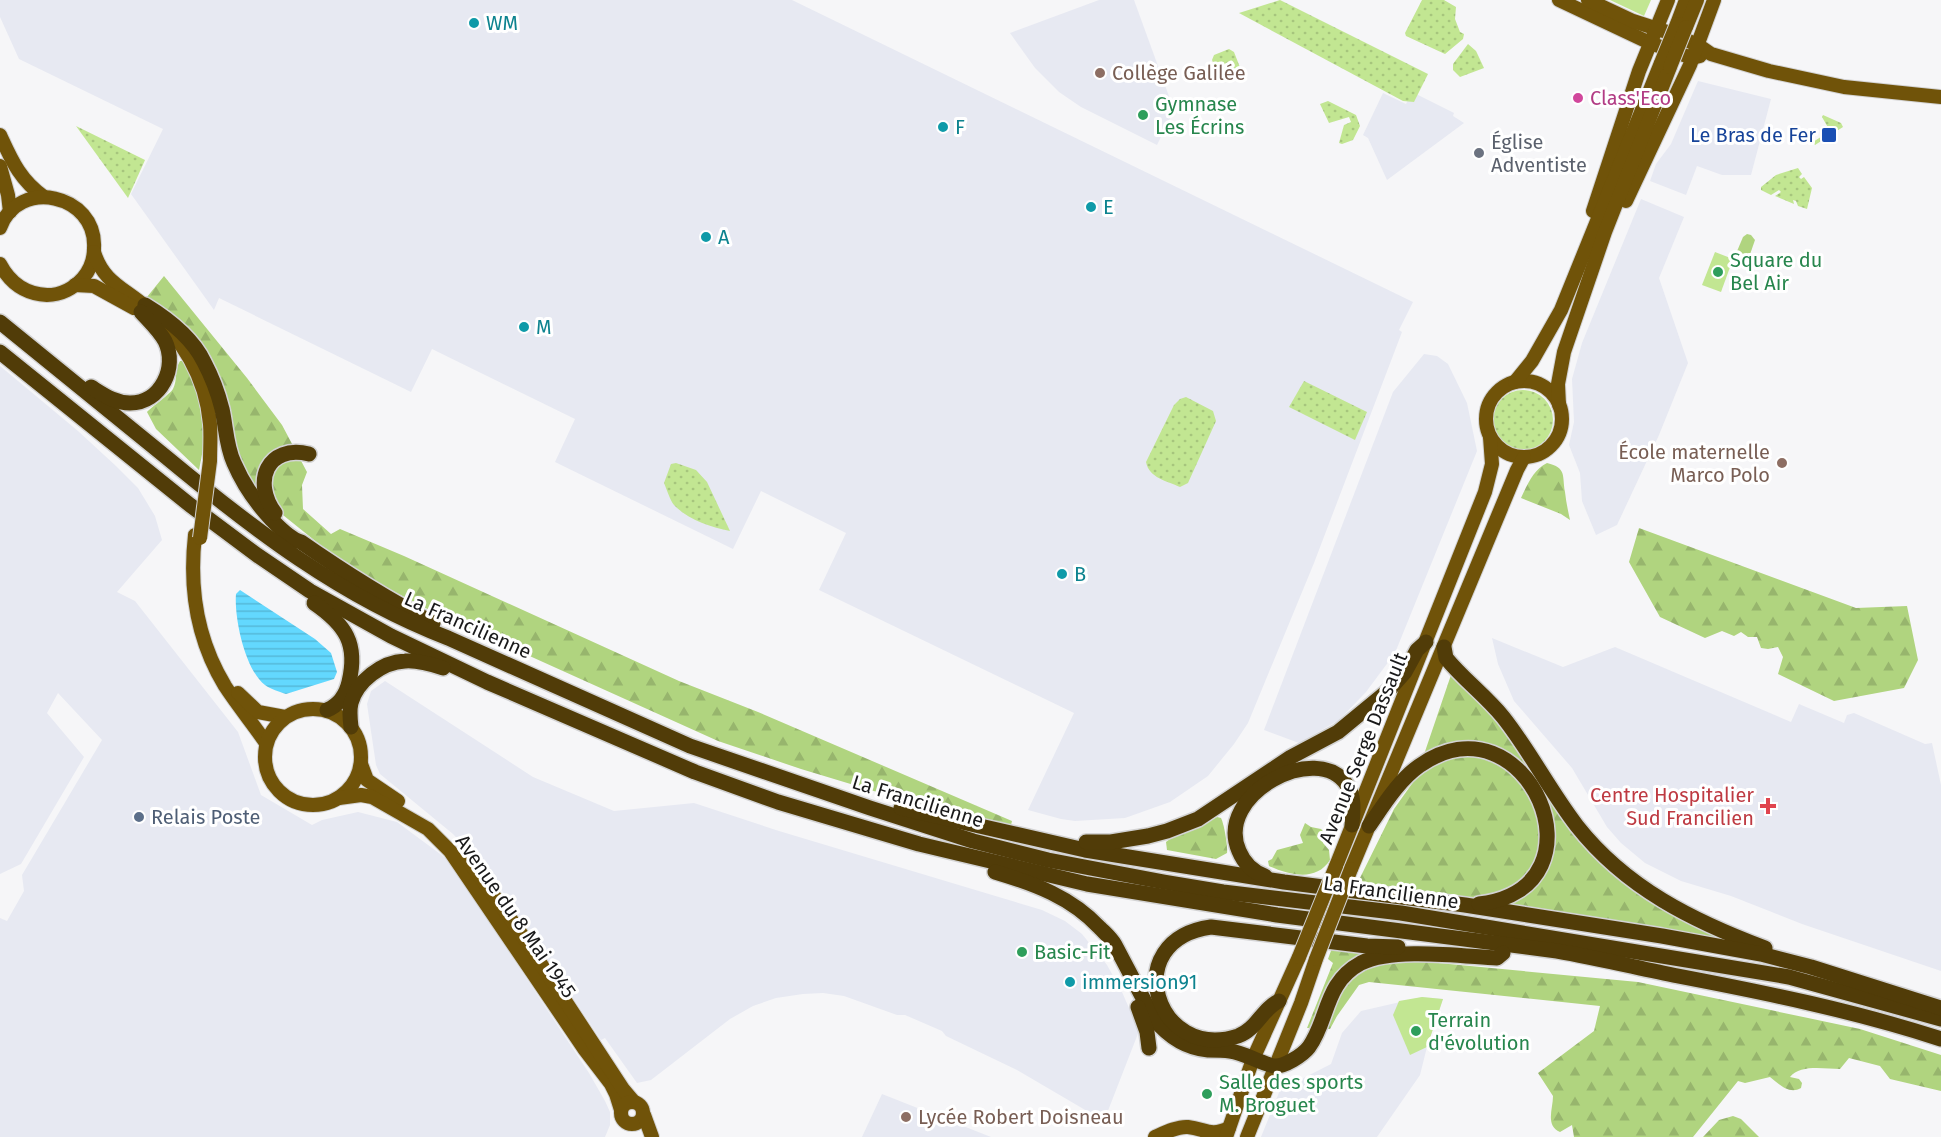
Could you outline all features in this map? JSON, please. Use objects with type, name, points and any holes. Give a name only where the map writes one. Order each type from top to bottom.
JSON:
[{"type":"highway","points":[[72,381],[90,387],[117,402],[133,404],[148,398],[160,388],[168,375],[170,359],[165,342],[143,309]]},
{"type":"highway","points":[[143,309],[164,316],[203,359],[219,400],[233,462],[246,488],[261,508],[296,540],[381,596],[442,627],[448,638]]},
{"type":"highway","name":"La Francilienne","points":[[0,322],[228,508],[285,550],[345,589],[418,627],[448,638],[690,746],[973,841],[1106,872],[1223,892],[1401,913],[1789,977],[1941,1019]]},
{"type":"highway","name":"La Francilienne","points":[[0,352],[190,505],[310,591],[391,636],[487,682],[695,772],[778,802],[883,833],[1087,884],[1277,915],[1603,959],[1785,997],[1904,1027],[1941,1039]]},
{"type":"highway","points":[[301,542],[269,505],[264,482],[268,465],[277,456],[289,451],[309,454]]},
{"type":"highway","points":[[190,505],[192,512],[253,562],[324,610],[344,631],[352,649],[350,678],[340,701],[327,710]]},
{"type":"highway","points":[[1047,841],[1055,838],[1092,843],[1127,841],[1167,831],[1198,819],[1291,757],[1338,732],[1389,690],[1405,672],[1417,650],[1426,642]]},
{"type":"highway","points":[[1444,647],[1446,658],[1502,715],[1576,824],[1595,848],[1616,868],[1646,891],[1687,915],[1757,945],[1803,958],[1811,967]]},
{"type":"highway","points":[[351,727],[350,709],[357,690],[370,676],[386,666],[403,661],[430,664],[476,682],[487,682]]},
{"type":"highway","points":[[1369,826],[1392,794],[1413,771],[1435,757],[1458,750],[1482,751],[1503,758],[1517,768],[1531,785],[1544,812],[1547,840],[1543,860],[1526,883],[1510,896],[1493,902],[1465,905]]},
{"type":"highway","points":[[1284,882],[1252,869],[1246,864],[1238,849],[1234,832],[1238,812],[1257,791],[1288,772],[1325,768],[1338,775],[1347,784],[1350,791],[1352,825]]},
{"type":"highway","points":[[870,808],[883,803],[1085,850],[1284,882],[1465,905],[1761,954],[1811,967],[1941,1008]]},
{"type":"highway","points":[[883,833],[893,841],[1026,882],[1054,893],[1085,913],[1110,936],[1147,1009],[1162,1028],[1189,1046],[1205,1050],[1234,1052],[1275,1066],[1285,1064],[1308,1049],[1335,989],[1348,972],[1363,962],[1390,955],[1497,958],[1503,953]]},
{"type":"highway","points":[[1279,1000],[1270,1005],[1255,1025],[1244,1033],[1218,1040],[1188,1034],[1172,1021],[1160,1001],[1156,980],[1161,957],[1176,939],[1193,931],[1211,927],[1367,946],[1503,953],[1595,964],[1603,959]]},
{"type":"highway","points":[[1103,931],[1144,1021],[1149,1048]]},
{"type":"main road","points":[[1559,0],[1650,43],[1692,58],[1711,54]]},
{"type":"main road","points":[[1588,0],[1633,21],[1656,27],[1698,45],[1711,54],[1801,79],[1844,87],[1941,97]]},
{"type":"main road","points":[[1586,248],[1585,236],[1644,58],[1668,0]]},
{"type":"main road","points":[[1559,405],[1554,396],[1537,383],[1515,382],[1505,386],[1490,400],[1485,419],[1490,436],[1503,451],[1524,457],[1543,452],[1558,435],[1562,424],[1558,384],[1564,352],[1605,232],[1681,25],[1686,0]]},
{"type":"main road","points":[[1681,25],[1697,0]]},
{"type":"main road","points":[[1598,256],[1607,245],[1698,45],[1714,0]]},
{"type":"main road","points":[[1634,36],[1644,58]]},
{"type":"main road","points":[[1515,382],[1532,361],[1561,310],[1666,65]]},
{"type":"main road","points":[[0,135],[18,172],[30,187],[44,197]]},
{"type":"main road","points":[[0,166],[10,212]]},
{"type":"main road","points":[[0,228],[10,212],[31,199],[44,197],[64,200],[76,207],[92,229],[94,252],[99,266],[109,279],[143,309]]},
{"type":"main road","points":[[0,264],[14,284],[25,291],[38,295],[57,293],[75,285],[85,276],[94,252]]},
{"type":"main road","points":[[75,285],[94,286],[143,309],[166,324],[198,373],[210,426],[192,562],[193,589],[203,637],[219,676],[236,704],[266,743],[276,724],[300,710],[318,708],[327,710],[336,714],[351,727]]},
{"type":"main road","name":"Avenue Serge Dassault","points":[[1228,1132],[1253,1059],[1299,957],[1489,481],[1492,464],[1490,436]]},
{"type":"main road","name":"Avenue Serge Dassault","points":[[1247,1137],[1351,868],[1516,470],[1524,457]]},
{"type":"main road","points":[[197,537],[196,568],[201,612],[215,654],[231,684],[249,705],[258,712],[285,717]]},
{"type":"main road","name":"Avenue du 8 Mai 1945","points":[[351,727],[360,744],[361,764],[367,780],[432,822],[456,845],[537,957],[623,1089],[634,1102],[641,1106],[652,1137]]},
{"type":"main road","name":"Avenue du 8 Mai 1945","points":[[266,743],[264,763],[267,773],[271,782],[286,797],[309,805],[320,805],[339,798],[361,795],[372,797],[414,820],[437,837],[462,866],[570,1028],[611,1084],[624,1120],[642,1137]]},
{"type":"main road","points":[[339,798],[353,783],[361,764]]},
{"type":"main road","points":[[537,957],[534,962],[536,969],[570,1028]]},
{"type":"main road","points":[[621,1110],[625,1105],[634,1102]]},
{"type":"main road","points":[[629,1124],[639,1123],[644,1115]]},
{"type":"main road","points":[[1162,1136],[1186,1127],[1207,1135],[1228,1132]]},
{"type":"shaded area","points":[[0,0],[792,0],[1413,302],[1399,330],[1402,332],[1314,563],[1248,723],[1234,744],[1208,776],[1170,802],[1125,818],[1075,821],[1061,819],[1028,810],[1074,713],[819,590],[846,533],[761,491],[733,549],[555,462],[575,419],[432,349],[411,392],[219,298],[214,310],[131,194],[163,129],[19,59],[0,17]]},
{"type":"shaded area","name":"Collège Galilée","points":[[1099,0],[1134,0],[1174,110],[1157,145],[1081,107],[1059,92],[1035,68],[1010,33]]},
{"type":"shaded area","points":[[1698,81],[1771,99],[1751,175],[1722,175],[1697,166],[1686,195],[1650,181],[1656,164],[1671,144]]},
{"type":"shaded area","points":[[1412,92],[1454,113],[1453,116],[1464,123],[1387,180],[1368,138],[1363,135],[1383,93],[1406,104]]},
{"type":"shaded area","points":[[1641,199],[1684,217],[1659,278],[1688,363],[1659,435],[1617,525],[1596,535],[1582,501],[1580,473],[1569,445],[1574,422],[1572,379],[1582,343]]},
{"type":"shaded area","points":[[1424,354],[1437,356],[1448,364],[1467,403],[1477,451],[1395,653],[1366,692],[1339,720],[1299,743],[1264,730],[1393,392]]},
{"type":"shaded area","points":[[0,366],[78,431],[138,488],[155,516],[162,540],[117,592],[135,601],[238,732],[261,795],[312,825],[322,820],[358,812],[397,822],[455,865],[468,890],[589,1073],[605,1101],[610,1112],[610,1125],[605,1137],[0,1137],[0,918],[7,921],[24,891],[22,875],[102,740],[58,693],[47,713],[84,757],[21,864],[0,874]]},
{"type":"shaded area","name":"Centre Hospitalier Sud Francilien","points":[[1492,638],[1563,667],[1615,647],[1791,722],[1799,704],[1844,723],[1847,715],[1854,713],[1925,744],[1932,743],[1941,785],[1941,971],[1802,924],[1731,896],[1681,881],[1645,863],[1621,843],[1607,827],[1572,768],[1514,701],[1498,664]]},
{"type":"shaded area","points":[[385,681],[533,777],[614,811],[694,803],[1042,910],[1065,921],[1082,934],[1107,965],[1139,1031],[1104,1121],[1017,1070],[946,1036],[942,1031],[905,1015],[897,1015],[844,996],[823,993],[776,998],[753,1006],[730,1019],[651,1080],[637,1083],[605,1038],[601,1040],[494,879],[453,834],[380,774],[376,765],[367,704],[371,691]]},
{"type":"shaded area","points":[[1422,997],[1443,999],[1420,1075],[1377,1137],[1261,1137],[1280,1090],[1331,1064],[1342,1033],[1361,1011]]},
{"type":"shaded area","name":"Lycée Robert Doisneau","points":[[882,1094],[991,1137],[862,1137]]},
{"type":"green space","points":[[1280,0],[1428,74],[1414,102],[1403,101],[1239,13]]},
{"type":"green space","points":[[1422,0],[1444,0],[1456,7],[1455,19],[1460,32],[1464,34],[1463,39],[1445,54],[1406,36],[1405,33]]},
{"type":"green space","points":[[1610,0],[1651,0],[1644,16]]},
{"type":"green space","points":[[1468,44],[1476,51],[1484,68],[1460,77],[1453,70],[1453,64]]},
{"type":"green space","points":[[1229,49],[1234,52],[1241,70],[1238,76],[1225,81],[1219,77],[1212,60],[1214,55]]},
{"type":"green space","points":[[1328,101],[1356,115],[1360,126],[1353,140],[1339,143],[1344,125],[1351,122],[1349,117],[1329,123],[1320,104]]},
{"type":"green space","points":[[1823,115],[1841,123],[1843,127],[1815,145],[1813,142],[1830,131]]},
{"type":"green space","points":[[76,126],[145,160],[128,198]]},
{"type":"green space","points":[[1798,168],[1802,174],[1799,177],[1801,179],[1804,177],[1812,188],[1807,209],[1798,206],[1796,201],[1793,200],[1794,204],[1775,196],[1781,192],[1779,190],[1771,195],[1761,190],[1761,187],[1776,175]]},
{"type":"green space","points":[[1747,234],[1755,240],[1748,260],[1735,256],[1743,237]]},
{"type":"green space","name":"Square du Bel Air","points":[[1715,252],[1733,259],[1721,292],[1702,285]]},
{"type":"green space","points":[[164,276],[282,425],[307,472],[302,485],[303,509],[331,534],[340,529],[404,556],[679,681],[758,712],[1012,821],[1011,825],[887,795],[718,741],[439,615],[387,588],[334,556],[258,495],[167,312],[147,297]]},
{"type":"green space","points":[[180,361],[188,361],[195,375],[204,444],[199,470],[156,429],[147,412],[173,389]]},
{"type":"green space","points":[[1304,381],[1367,412],[1355,440],[1289,407]]},
{"type":"green space","points":[[1523,390],[1544,399],[1553,420],[1544,441],[1523,450],[1502,441],[1493,420],[1502,399]]},
{"type":"green space","points":[[1186,397],[1213,411],[1216,421],[1188,483],[1180,487],[1155,475],[1146,462],[1174,405]]},
{"type":"green space","points":[[676,463],[696,470],[707,482],[730,531],[693,519],[674,505],[664,483],[671,464]]},
{"type":"green space","points":[[1547,463],[1561,470],[1570,520],[1521,498],[1535,473]]},
{"type":"green space","points":[[1639,528],[1856,608],[1907,606],[1918,660],[1904,688],[1834,701],[1778,674],[1783,657],[1778,647],[1761,648],[1757,637],[1748,637],[1741,632],[1734,636],[1722,631],[1705,638],[1660,617],[1629,562]]},
{"type":"green space","points":[[1451,675],[1481,701],[1520,750],[1552,805],[1635,891],[1665,910],[1724,940],[1722,943],[1357,884],[1394,809],[1416,778]]},
{"type":"green space","points":[[1217,817],[1221,818],[1223,825],[1227,853],[1216,859],[1167,850],[1166,842],[1170,839]]},
{"type":"green space","points":[[1305,823],[1324,832],[1323,843],[1329,850],[1330,860],[1318,871],[1302,875],[1269,866],[1268,861],[1272,859],[1277,850],[1303,843],[1300,835]]},
{"type":"green space","points":[[1332,948],[1361,953],[1381,964],[1417,961],[1638,982],[1860,1029],[1941,1055],[1941,1091],[1890,1079],[1880,1066],[1849,1058],[1840,1069],[1813,1068],[1794,1073],[1790,1077],[1799,1079],[1802,1083],[1801,1088],[1797,1090],[1784,1088],[1770,1077],[1745,1083],[1738,1081],[1693,1137],[1574,1137],[1572,1125],[1560,1132],[1555,1129],[1551,1121],[1553,1096],[1538,1073],[1594,1031],[1600,1006],[1369,982],[1359,985],[1330,1029],[1307,1028],[1333,963],[1328,959]]},
{"type":"green space","name":"Terrain d'évolution","points":[[1422,997],[1443,999],[1427,1047],[1410,1055],[1393,1015],[1399,1001]]},
{"type":"green space","points":[[1733,1116],[1741,1119],[1759,1137],[1703,1137],[1719,1120]]},
{"type":"water","points":[[240,590],[315,639],[331,653],[337,672],[334,679],[286,694],[265,685],[252,668],[242,642],[236,604],[236,594]]},
{"type":"place","name":"WM","points":[[474,23]]},
{"type":"place","name":"Collège Galilée","points":[[1100,73]]},
{"type":"place","name":"Class'Eco","points":[[1578,98]]},
{"type":"place","name":"Gymnase Les Écrins","points":[[1143,115]]},
{"type":"place","name":"F","points":[[943,127]]},
{"type":"place","name":"Le Bras de Fer","points":[[1829,135]]},
{"type":"place","name":"Église Adventiste","points":[[1479,153]]},
{"type":"place","name":"E","points":[[1091,207]]},
{"type":"place","name":"A","points":[[706,237]]},
{"type":"place","name":"Square du Bel Air","points":[[1718,272]]},
{"type":"place","name":"M","points":[[524,327]]},
{"type":"place","name":"École maternelle Marco Polo","points":[[1782,463]]},
{"type":"place","name":"B","points":[[1062,574]]},
{"type":"place","name":"Centre Hospitalier Sud Francilien","points":[[1768,806]]},
{"type":"place","name":"Relais Poste","points":[[139,817]]},
{"type":"place","name":"Basic-Fit","points":[[1022,952]]},
{"type":"place","name":"immersion91","points":[[1070,982]]},
{"type":"place","name":"Terrain d'évolution","points":[[1416,1031]]},
{"type":"place","name":"Salle des sports M. Broguet","points":[[1207,1094]]},
{"type":"place","name":"Lycée Robert Doisneau","points":[[906,1117]]}]
